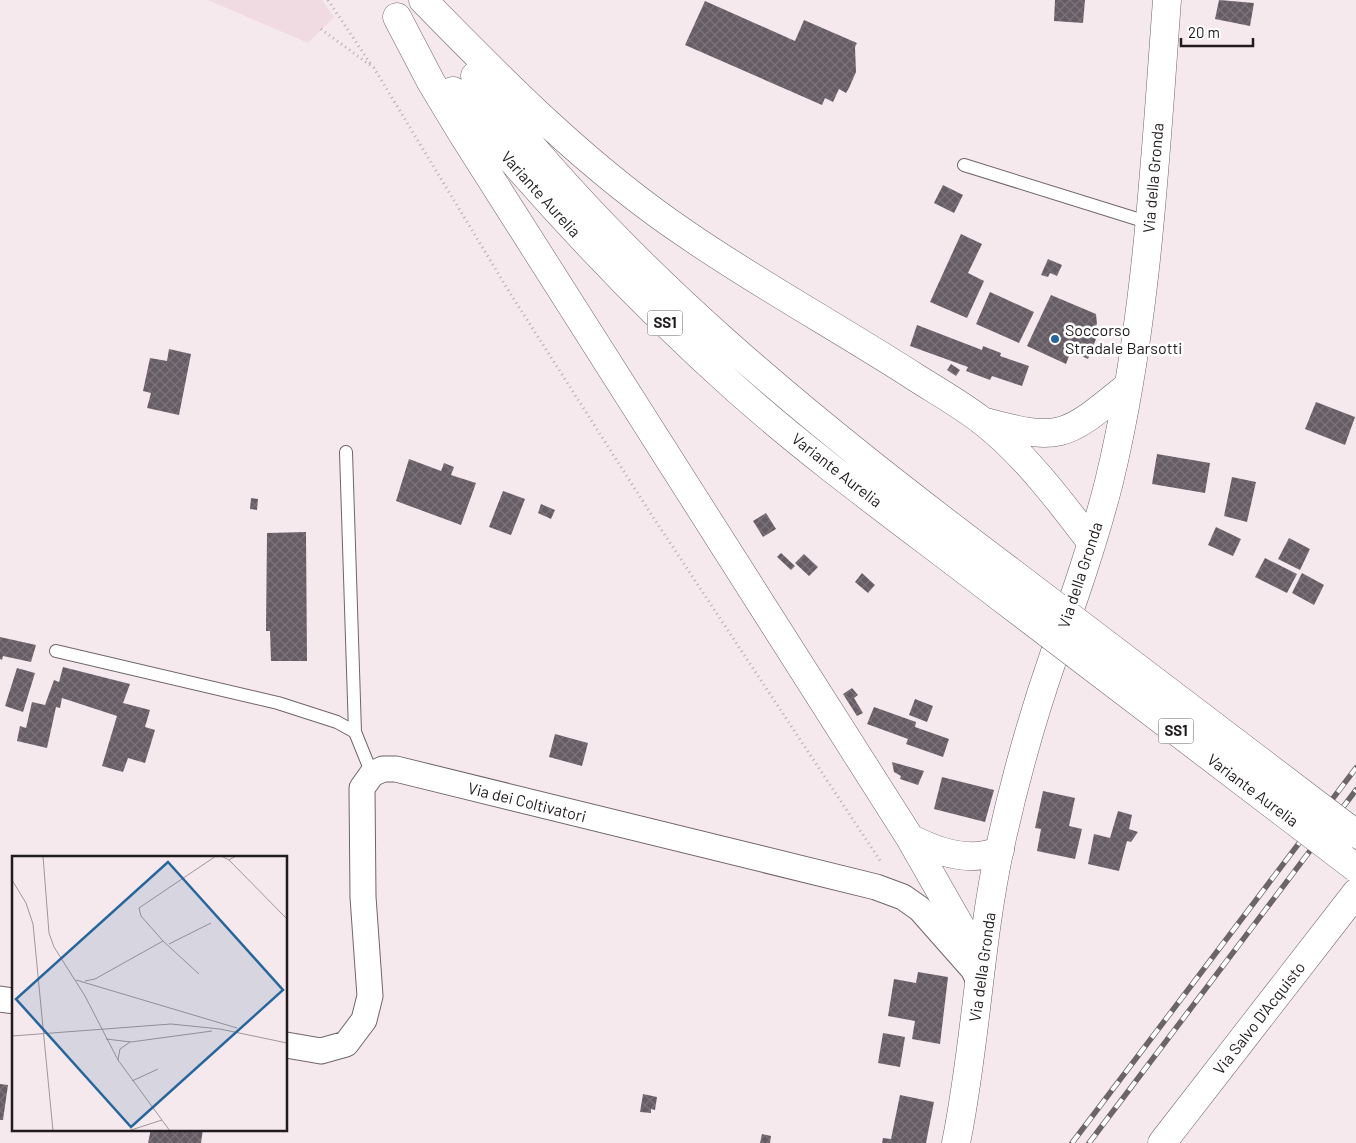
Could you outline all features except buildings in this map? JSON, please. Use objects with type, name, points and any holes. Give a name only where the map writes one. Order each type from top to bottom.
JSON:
[{"type":"main road","points":[[423,0],[511,90],[552,128],[644,204],[687,235],[851,336],[981,420],[1051,491],[1091,542]]},
{"type":"main road","name":"Via della Gronda","points":[[956,1143],[963,1107],[980,974],[1000,850],[1020,764],[1108,483],[1128,386],[1150,223],[1167,0]]},
{"type":"main road","points":[[400,6],[431,82],[478,159],[910,838],[975,952],[980,974]]},
{"type":"main road","name":"Variante Aurelia","points":[[400,6],[484,88],[552,169],[643,266],[763,377],[914,498],[1356,834]]},
{"type":"main road","name":"Variante Aurelia","points":[[400,6],[452,90],[514,165],[630,288],[737,390],[824,461],[996,594],[1356,868]]},
{"type":"main road","points":[[981,420],[1031,433],[1050,434],[1063,432],[1089,418],[1128,386]]},
{"type":"main road","points":[[910,838],[935,849],[972,857],[990,855],[1000,850]]},
{"type":"main road","name":"Via Salvo D'Acquisto","points":[[1162,1143],[1356,893]]},
{"type":"street","name":"Via dei Coltivatori","points":[[372,774],[383,769],[396,769],[876,887],[903,897],[920,909],[973,969],[980,974]]},
{"type":"street","points":[[288,1045],[321,1051],[346,1044],[364,1020],[370,996],[363,897],[361,795],[364,783],[372,774]]},
{"type":"lane","points":[[964,165],[1150,223]]},
{"type":"lane","points":[[346,452],[355,732],[372,774]]},
{"type":"lane","points":[[56,651],[278,702],[337,722],[355,732]]},
{"type":"path","points":[[328,0],[374,68],[515,301],[651,514],[903,897]]},
{"type":"path","points":[[321,29],[374,68]]},
{"type":"shaded area","points":[[208,0],[322,0],[334,17],[308,43]]},
{"type":"railway","points":[[1072,1143],[1356,768]]},
{"type":"railway","points":[[1089,1143],[1356,790]]},
{"type":"place","name":"Soccorso Stradale Barsotti","points":[[1055,339]]}]
